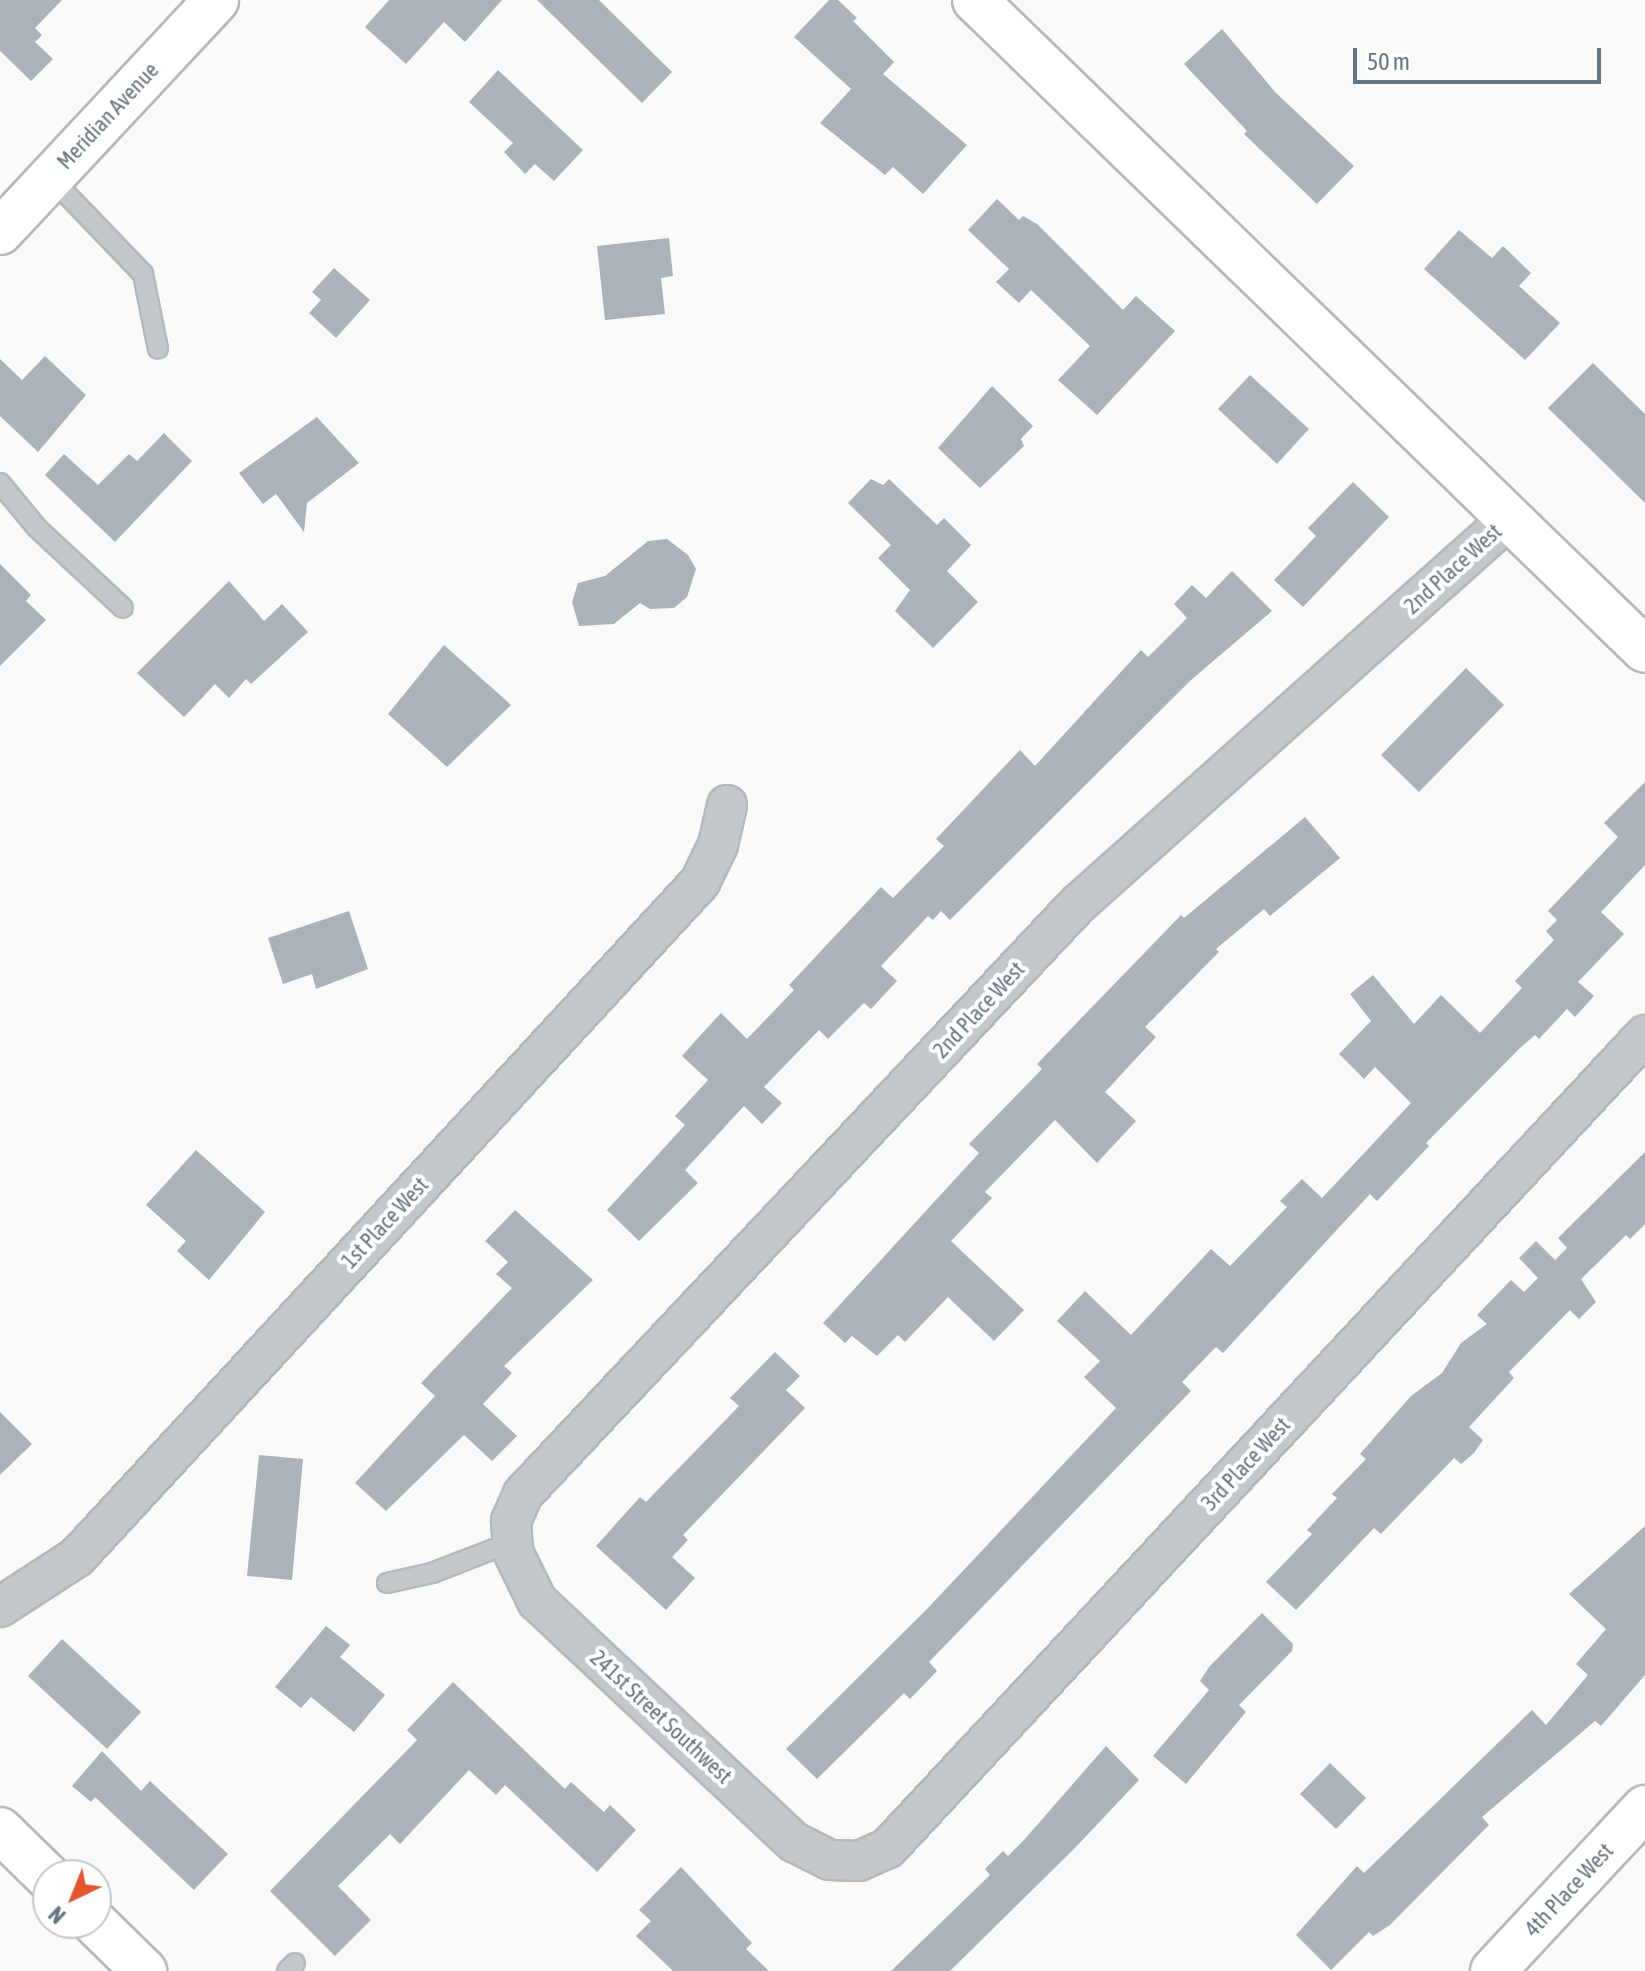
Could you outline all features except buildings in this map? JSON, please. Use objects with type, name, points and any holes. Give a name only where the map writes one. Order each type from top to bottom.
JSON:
[{"type":"street","name":"Meridian Avenue","points":[[0,232],[216,0]]},
{"type":"street","points":[[975,0],[1645,650]]},
{"type":"street","name":"2nd Place West","points":[[513,1547],[511,1521],[523,1494],[1077,905],[1511,517]]},
{"type":"street","name":"1st Place West","points":[[0,1607],[77,1557],[700,882],[718,845],[727,805]]},
{"type":"street","name":"3rd Place West","points":[[830,1860],[859,1861],[888,1848],[1645,1035]]},
{"type":"street","name":"241st Street Southwest","points":[[513,1547],[537,1601],[794,1842],[830,1860]]},
{"type":"street","name":"4th Place West","points":[[1493,1971],[1645,1808]]},
{"type":"street","points":[[0,1830],[32,1861]]},
{"type":"street","points":[[111,1939],[144,1971]]},
{"type":"lane","points":[[51,178],[143,274],[158,349]]},
{"type":"lane","points":[[0,483],[37,528],[123,608]]},
{"type":"lane","points":[[387,1583],[432,1573],[513,1547]]}]
